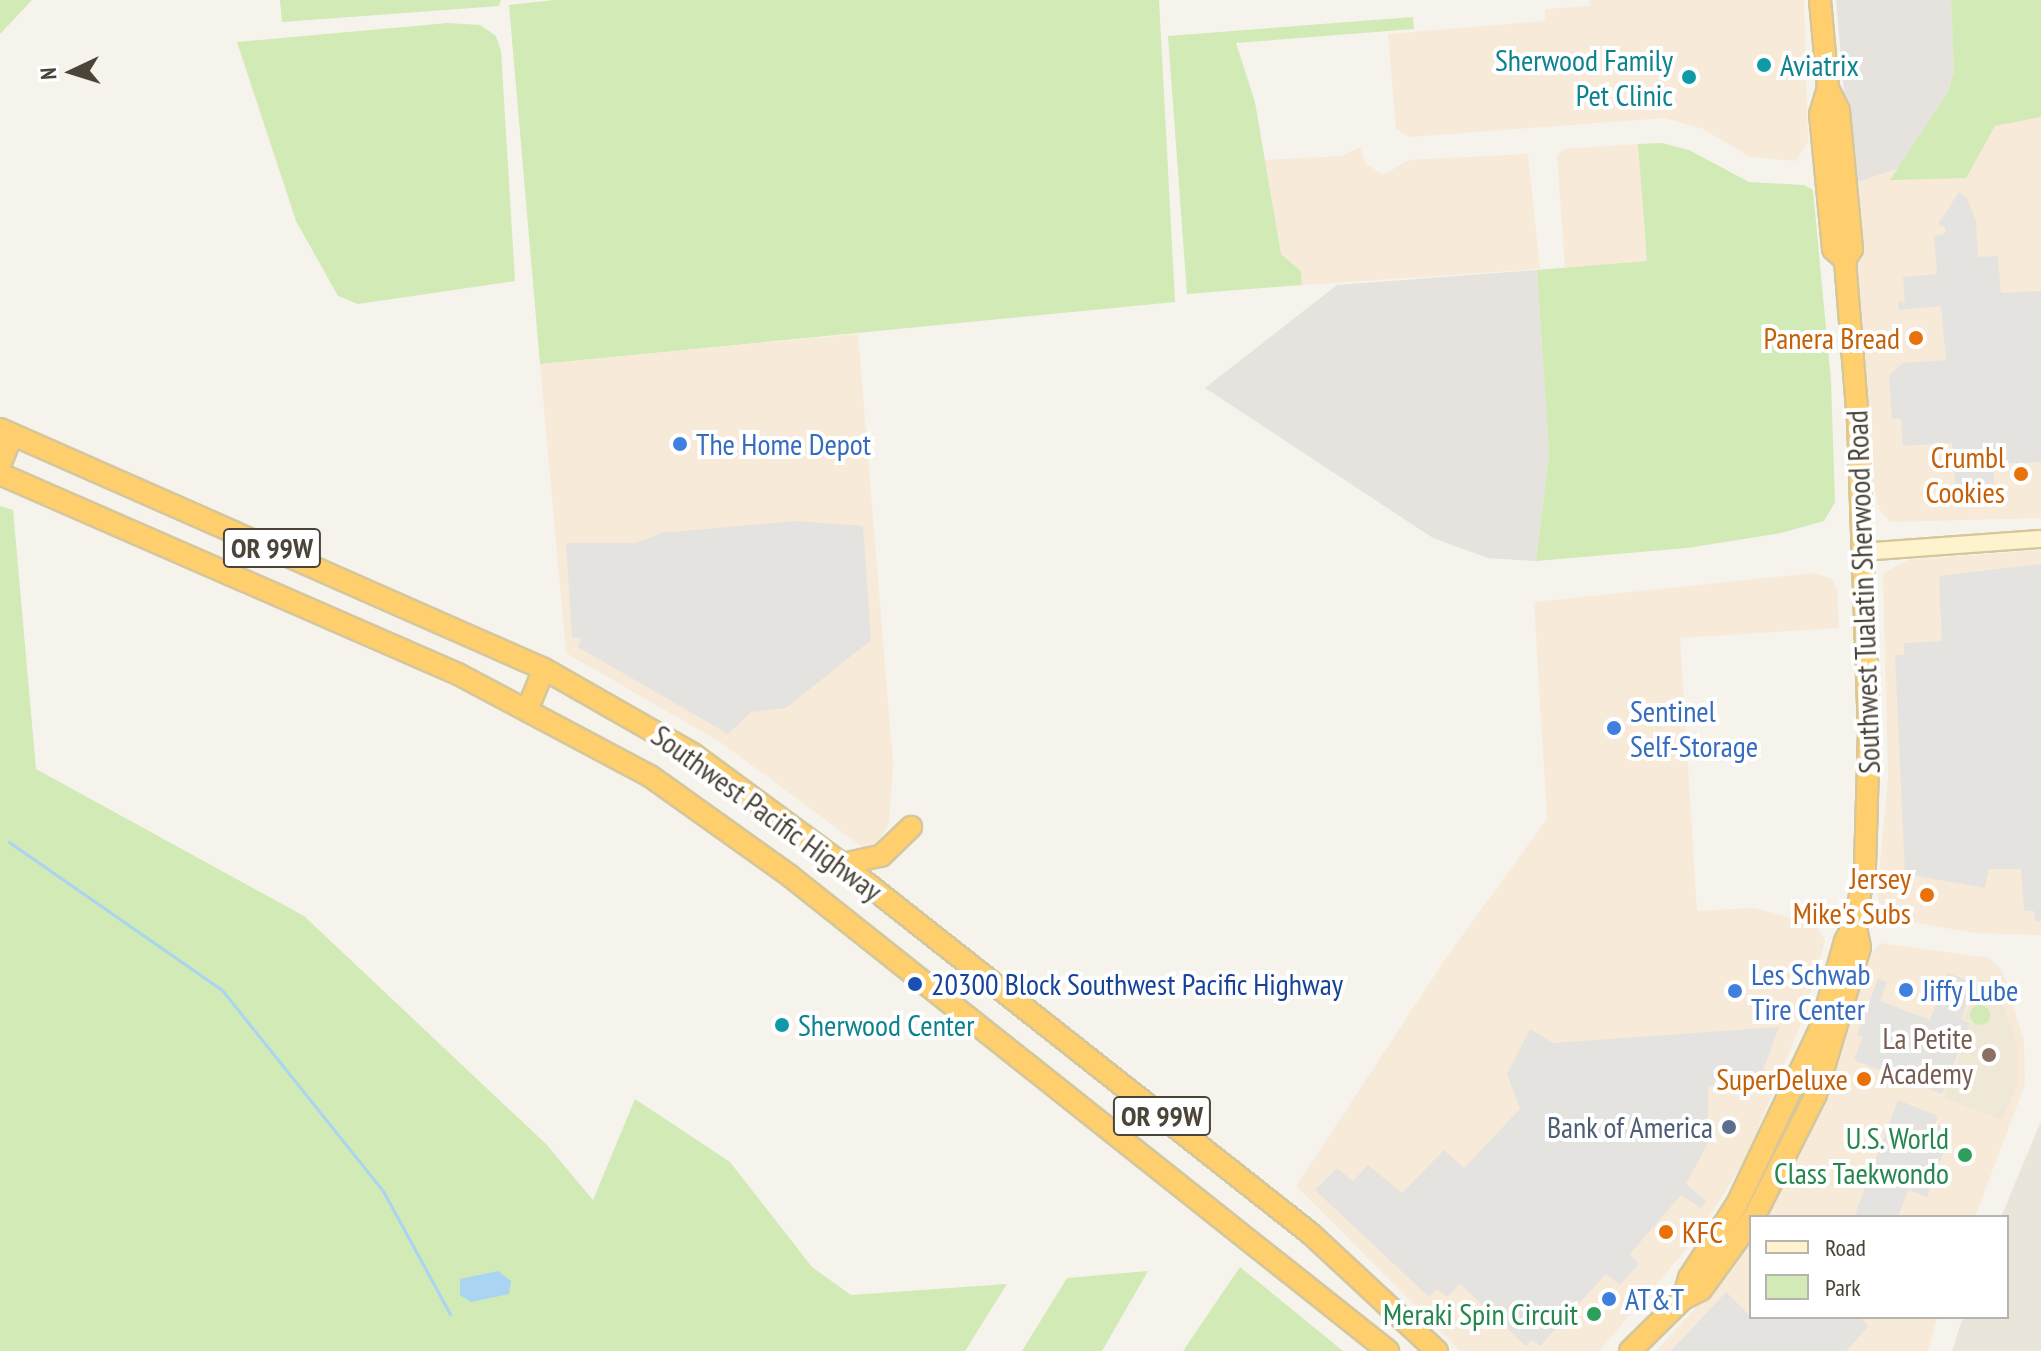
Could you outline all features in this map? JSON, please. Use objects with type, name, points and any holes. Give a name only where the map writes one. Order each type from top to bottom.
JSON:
[{"type":"highway","name":"Southwest Tualatin Sherwood Road","points":[[1757,1213],[1806,1120],[1836,1033],[1860,947],[1855,923],[1870,781],[1862,552],[1845,260],[1833,249],[1820,114],[1828,88],[1820,0]]},
{"type":"highway","points":[[0,465],[6,432]]},
{"type":"highway","name":"Southwest Pacific Highway","points":[[6,432],[544,669],[693,754],[842,864],[1311,1234],[1437,1351]]},
{"type":"highway","name":"Southwest Pacific Highway","points":[[0,474],[528,708],[628,762],[741,838],[1388,1351]]},
{"type":"highway","points":[[528,708],[544,669]]},
{"type":"highway","points":[[842,864],[881,856],[911,827]]},
{"type":"highway","name":"Southwest Tualatin Sherwood Road","points":[[1683,1299],[1689,1278],[1734,1209],[1821,1027],[1845,941],[1855,923]]},
{"type":"highway","points":[[1757,1213],[1765,1179],[1787,1120],[1785,1104]]},
{"type":"highway","name":"Southwest Tualatin Sherwood Road","points":[[1630,1351],[1683,1299],[1701,1290],[1749,1224]]},
{"type":"main road","points":[[1862,552],[2041,539]]},
{"type":"shaded area","points":[[1590,0],[1804,0],[1808,141],[1796,161],[1751,157],[1701,128],[1664,118],[1409,137],[1396,129],[1388,34],[1545,21],[1545,9],[1590,6]]},
{"type":"shaded area","points":[[1836,0],[1951,0],[1954,72],[1948,92],[1899,168],[1852,184]]},
{"type":"shaded area","points":[[2041,117],[2041,518],[1890,522],[1879,509],[1872,475],[1852,184],[1899,168],[1915,140]]},
{"type":"shaded area","points":[[1638,144],[1647,261],[1565,268],[1557,155],[1564,149]]},
{"type":"shaded area","points":[[1360,147],[1365,163],[1383,175],[1409,160],[1528,154],[1540,269],[1302,285],[1301,271],[1281,254],[1265,160],[1342,156]]},
{"type":"shaded area","points":[[1959,192],[1967,198],[1976,221],[1978,257],[1998,256],[2001,293],[2041,291],[2041,462],[1994,464],[1993,503],[1968,504],[1967,495],[1956,495],[1952,443],[1903,446],[1901,419],[1892,419],[1889,375],[1903,363],[1946,360],[1941,306],[1899,310],[1898,302],[1905,301],[1903,277],[1937,274],[1934,236],[1944,234],[1946,228],[1938,224]]},
{"type":"shaded area","points":[[1537,270],[1549,453],[1536,561],[1488,558],[1433,538],[1205,388],[1337,285]]},
{"type":"shaded area","points":[[858,334],[893,763],[889,824],[877,844],[865,849],[720,742],[566,653],[540,364]]},
{"type":"shaded area","points":[[795,521],[863,526],[871,640],[786,708],[751,712],[728,734],[578,647],[581,638],[572,638],[566,543],[636,543],[661,533]]},
{"type":"shaded area","points":[[2041,550],[2041,935],[1975,933],[1887,918],[1877,896],[1888,778],[1883,573],[1908,560]]},
{"type":"shaded area","points":[[2041,564],[2041,921],[2035,921],[2034,911],[2024,911],[2021,869],[1989,869],[1985,888],[1905,874],[1895,655],[1904,655],[1904,643],[1942,641],[1939,576]]},
{"type":"shaded area","points":[[1815,573],[1832,579],[1837,589],[1839,628],[1680,638],[1697,911],[1754,908],[1816,924],[1825,941],[1802,1021],[1746,1158],[1696,1238],[1599,1351],[1460,1351],[1296,1186],[1446,958],[1547,819],[1534,602]]},
{"type":"shaded area","points":[[1880,943],[1990,958],[2002,970],[2024,1041],[2025,1084],[1976,1215],[1761,1215],[1830,1076],[1865,962]]},
{"type":"shaded area","points":[[1948,973],[1974,983],[1961,1019],[1970,1023],[1942,1094],[1854,1060],[1863,1037],[1857,1034],[1878,979],[1887,982],[1880,1001],[1930,1020]]},
{"type":"shaded area","name":"La Petite Academy","points":[[1980,977],[1998,991],[2017,1044],[2017,1085],[2002,1120],[1944,1098],[1972,1022],[1964,1019]]},
{"type":"shaded area","points":[[1779,1027],[1758,1084],[1708,1086],[1708,1143],[1686,1184],[1706,1201],[1701,1208],[1681,1195],[1630,1254],[1639,1264],[1620,1285],[1606,1274],[1540,1346],[1532,1340],[1526,1346],[1460,1284],[1447,1297],[1437,1289],[1429,1297],[1315,1190],[1337,1168],[1353,1181],[1368,1165],[1402,1193],[1444,1150],[1464,1168],[1520,1109],[1507,1074],[1530,1029],[1553,1043]]},
{"type":"shaded area","points":[[1898,1100],[1938,1116],[1935,1124],[1952,1130],[1927,1197],[1908,1190],[1899,1215],[1855,1215]]},
{"type":"shaded area","points":[[2041,1121],[2041,1351],[1952,1351],[1962,1319],[2009,1319],[2009,1215],[2002,1215]]},
{"type":"shaded area","points":[[1749,1234],[1749,1319],[1936,1319],[1928,1351],[1656,1351],[1694,1310]]},
{"type":"shaded area","points":[[1726,1292],[1749,1315],[1749,1319],[1861,1319],[1869,1326],[1846,1351],[1671,1351]]},
{"type":"green space","points":[[0,0],[32,0],[0,34]]},
{"type":"green space","points":[[280,0],[501,0],[499,6],[282,22]]},
{"type":"green space","points":[[554,0],[1159,0],[1175,302],[540,364],[509,5]]},
{"type":"green space","points":[[1951,0],[2041,0],[2041,117],[1995,126],[1966,178],[1890,180],[1948,92],[1954,72]]},
{"type":"green space","points":[[1413,17],[1414,29],[1236,43],[1255,102],[1281,254],[1301,271],[1302,285],[1187,294],[1168,36]]},
{"type":"green space","points":[[448,23],[480,25],[496,36],[501,51],[515,281],[358,304],[338,296],[296,221],[237,42]]},
{"type":"green space","points":[[1662,143],[1689,150],[1749,182],[1804,185],[1813,190],[1831,381],[1835,502],[1824,521],[1781,533],[1687,548],[1536,561],[1549,453],[1537,270],[1647,261],[1638,144]]},
{"type":"green space","points":[[0,506],[13,510],[36,769],[304,916],[547,1145],[593,1200],[635,1099],[730,1162],[812,1267],[851,1295],[1007,1284],[965,1351],[0,1351]]},
{"type":"green space","points":[[1980,1005],[1987,1008],[1990,1015],[1987,1022],[1980,1025],[1973,1022],[1970,1015],[1973,1008]]},
{"type":"green space","points":[[1240,1267],[1343,1351],[1183,1351]]},
{"type":"green space","points":[[1148,1271],[1102,1351],[1022,1351],[1067,1278]]},
{"type":"water","points":[[498,1271],[511,1281],[509,1294],[471,1302],[460,1295],[460,1279]]},
{"type":"waterway","points":[[9,842],[222,990],[383,1191],[450,1314]]},
{"type":"place","name":"Aviatrix","points":[[1764,65]]},
{"type":"place","name":"Sherwood Family Pet Clinic","points":[[1689,77]]},
{"type":"place","name":"Panera Bread","points":[[1916,338]]},
{"type":"place","name":"The Home Depot","points":[[680,444]]},
{"type":"place","name":"Crumbl Cookies","points":[[2021,474]]},
{"type":"place","name":"Sentinel Self-Storage","points":[[1614,728]]},
{"type":"place","name":"Jersey Mike's Subs","points":[[1927,895]]},
{"type":"place","name":"20300 Block Southwest Pacific Highway","points":[[915,984]]},
{"type":"place","name":"Jiffy Lube","points":[[1906,990]]},
{"type":"place","name":"Les Schwab Tire Center","points":[[1735,991]]},
{"type":"place","name":"Sherwood Center","points":[[782,1025]]},
{"type":"place","name":"La Petite Academy","points":[[1989,1055]]},
{"type":"place","name":"SuperDeluxe","points":[[1864,1079]]},
{"type":"place","name":"Bank of America","points":[[1729,1127]]},
{"type":"place","name":"U.S. World Class Taekwondo","points":[[1965,1155]]},
{"type":"place","name":"KFC","points":[[1666,1232]]},
{"type":"place","name":"AT&T","points":[[1609,1299]]},
{"type":"place","name":"Meraki Spin Circuit","points":[[1594,1314]]}]
